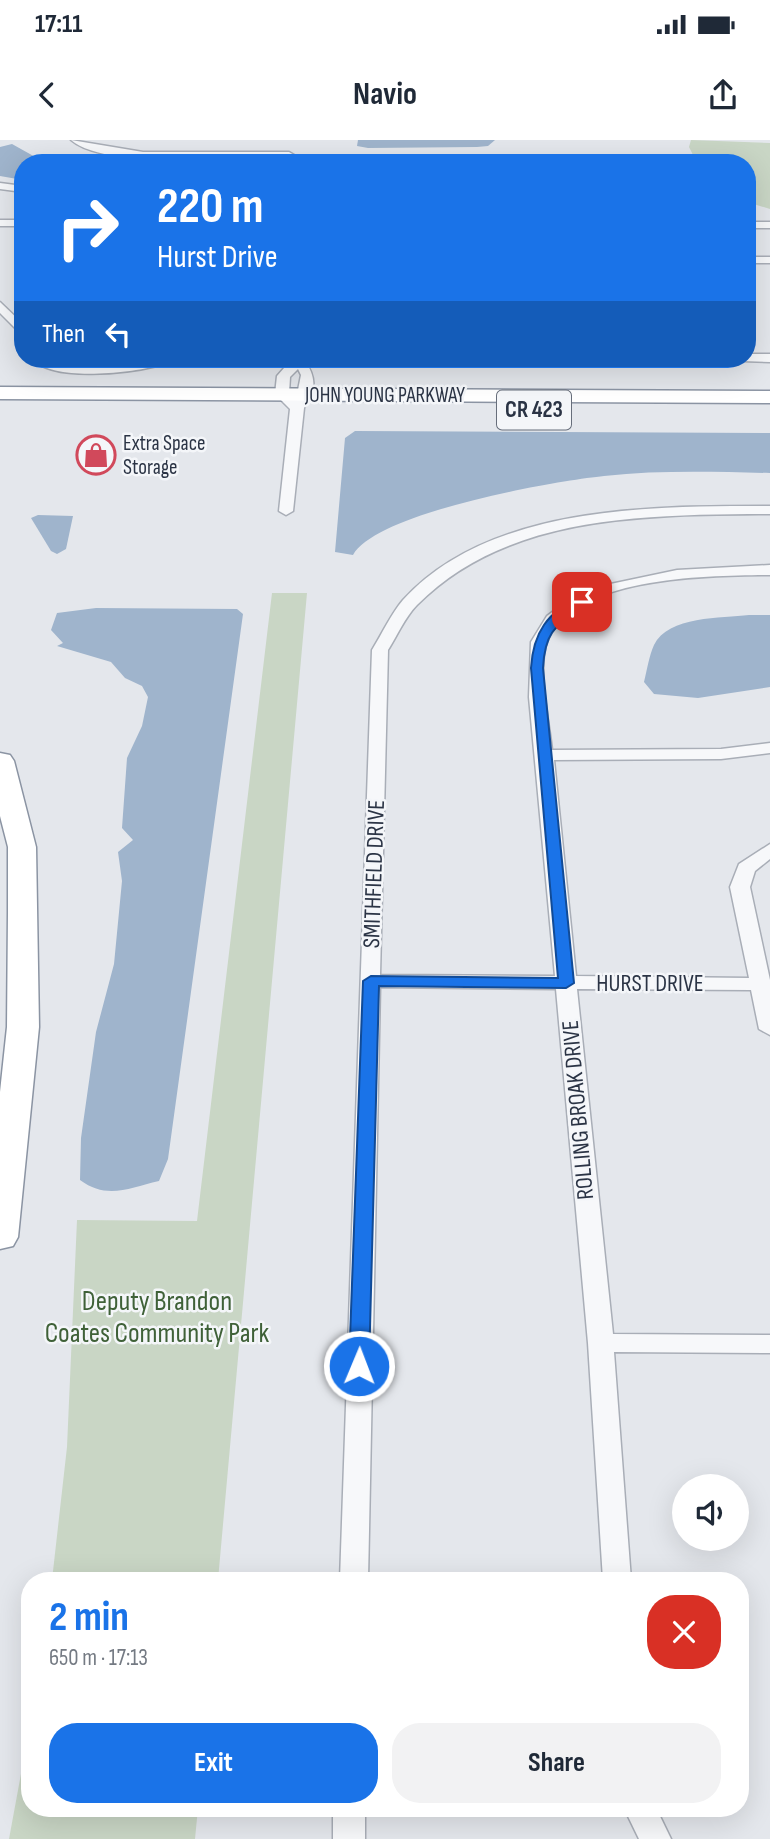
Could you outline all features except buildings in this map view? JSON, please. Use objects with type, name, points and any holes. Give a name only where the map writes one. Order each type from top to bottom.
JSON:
[{"type":"highway","points":[[0,379],[43,389],[176,390],[225,394]]},
{"type":"highway","name":"JOHN YOUNG PARKWAY","points":[[0,393],[225,394],[295,399],[770,412]]},
{"type":"highway","name":"JOHN YOUNG PARKWAY","points":[[0,407],[295,399],[770,397]]},
{"type":"highway","points":[[0,761],[22,847],[23,1027],[7,1194],[0,1237]]},
{"type":"street","points":[[76,140],[87,148],[117,154]]},
{"type":"street","points":[[0,306],[14,322]]},
{"type":"street","points":[[75,368],[140,368]]},
{"type":"street","points":[[291,368],[284,376],[295,399]]},
{"type":"street","points":[[286,510],[295,399],[308,375],[303,368]]},
{"type":"street","name":"SMITHFIELD DRIVE","points":[[354,1572],[363,1178],[380,650],[392,622],[412,597],[443,570],[522,536],[569,524],[676,511],[770,510]]},
{"type":"street","name":"ROLLING BROAK DRIVE","points":[[616,1572],[601,1343],[544,755],[537,668],[538,642],[550,624],[566,610],[597,593],[662,576],[692,572],[770,570]]},
{"type":"street","points":[[544,755],[721,754],[770,748]]},
{"type":"street","points":[[770,850],[746,868],[740,887],[770,1029]]},
{"type":"street","name":"HURST DRIVE","points":[[371,981],[760,984]]},
{"type":"street","points":[[601,1343],[770,1345]]},
{"type":"street","points":[[349,1817],[349,1839]]},
{"type":"street","points":[[644,1817],[655,1839]]},
{"type":"green space","points":[[691,140],[770,143],[770,209],[756,205],[756,154],[692,154],[689,147]]},
{"type":"green space","name":"Deputy Brandon Coates Community Park","points":[[272,593],[307,593],[219,1572],[53,1572],[67,1447],[77,1220],[197,1221]]},
{"type":"green space","points":[[21,1774],[21,1817],[197,1817],[195,1839],[9,1839]]},
{"type":"water","points":[[358,140],[495,140],[488,146],[477,147],[368,148],[357,146]]},
{"type":"water","points":[[12,144],[30,154],[14,154],[14,178],[0,176],[0,147]]},
{"type":"water","points":[[355,431],[770,433],[770,473],[625,474],[547,484],[430,512],[395,525],[369,539],[353,555],[335,552],[345,438]]},
{"type":"water","points":[[38,515],[73,516],[66,549],[57,554],[51,551],[31,518]]},
{"type":"water","points":[[96,608],[237,609],[243,614],[168,1159],[159,1181],[118,1191],[100,1190],[80,1180],[81,1138],[96,1032],[114,964],[122,881],[118,852],[133,840],[122,828],[127,758],[142,726],[148,697],[142,686],[125,678],[111,662],[57,646],[63,643],[51,630],[57,613]]},
{"type":"water","points":[[770,615],[770,687],[698,698],[654,694],[644,682],[654,645],[671,629],[697,620]]},
{"type":"place","name":"Extra Space Storage","points":[[96,455]]},
{"type":"route","points":[[359,1366],[371,981],[566,983],[544,755],[537,668],[538,642],[550,624],[566,610],[582,602]]}]
